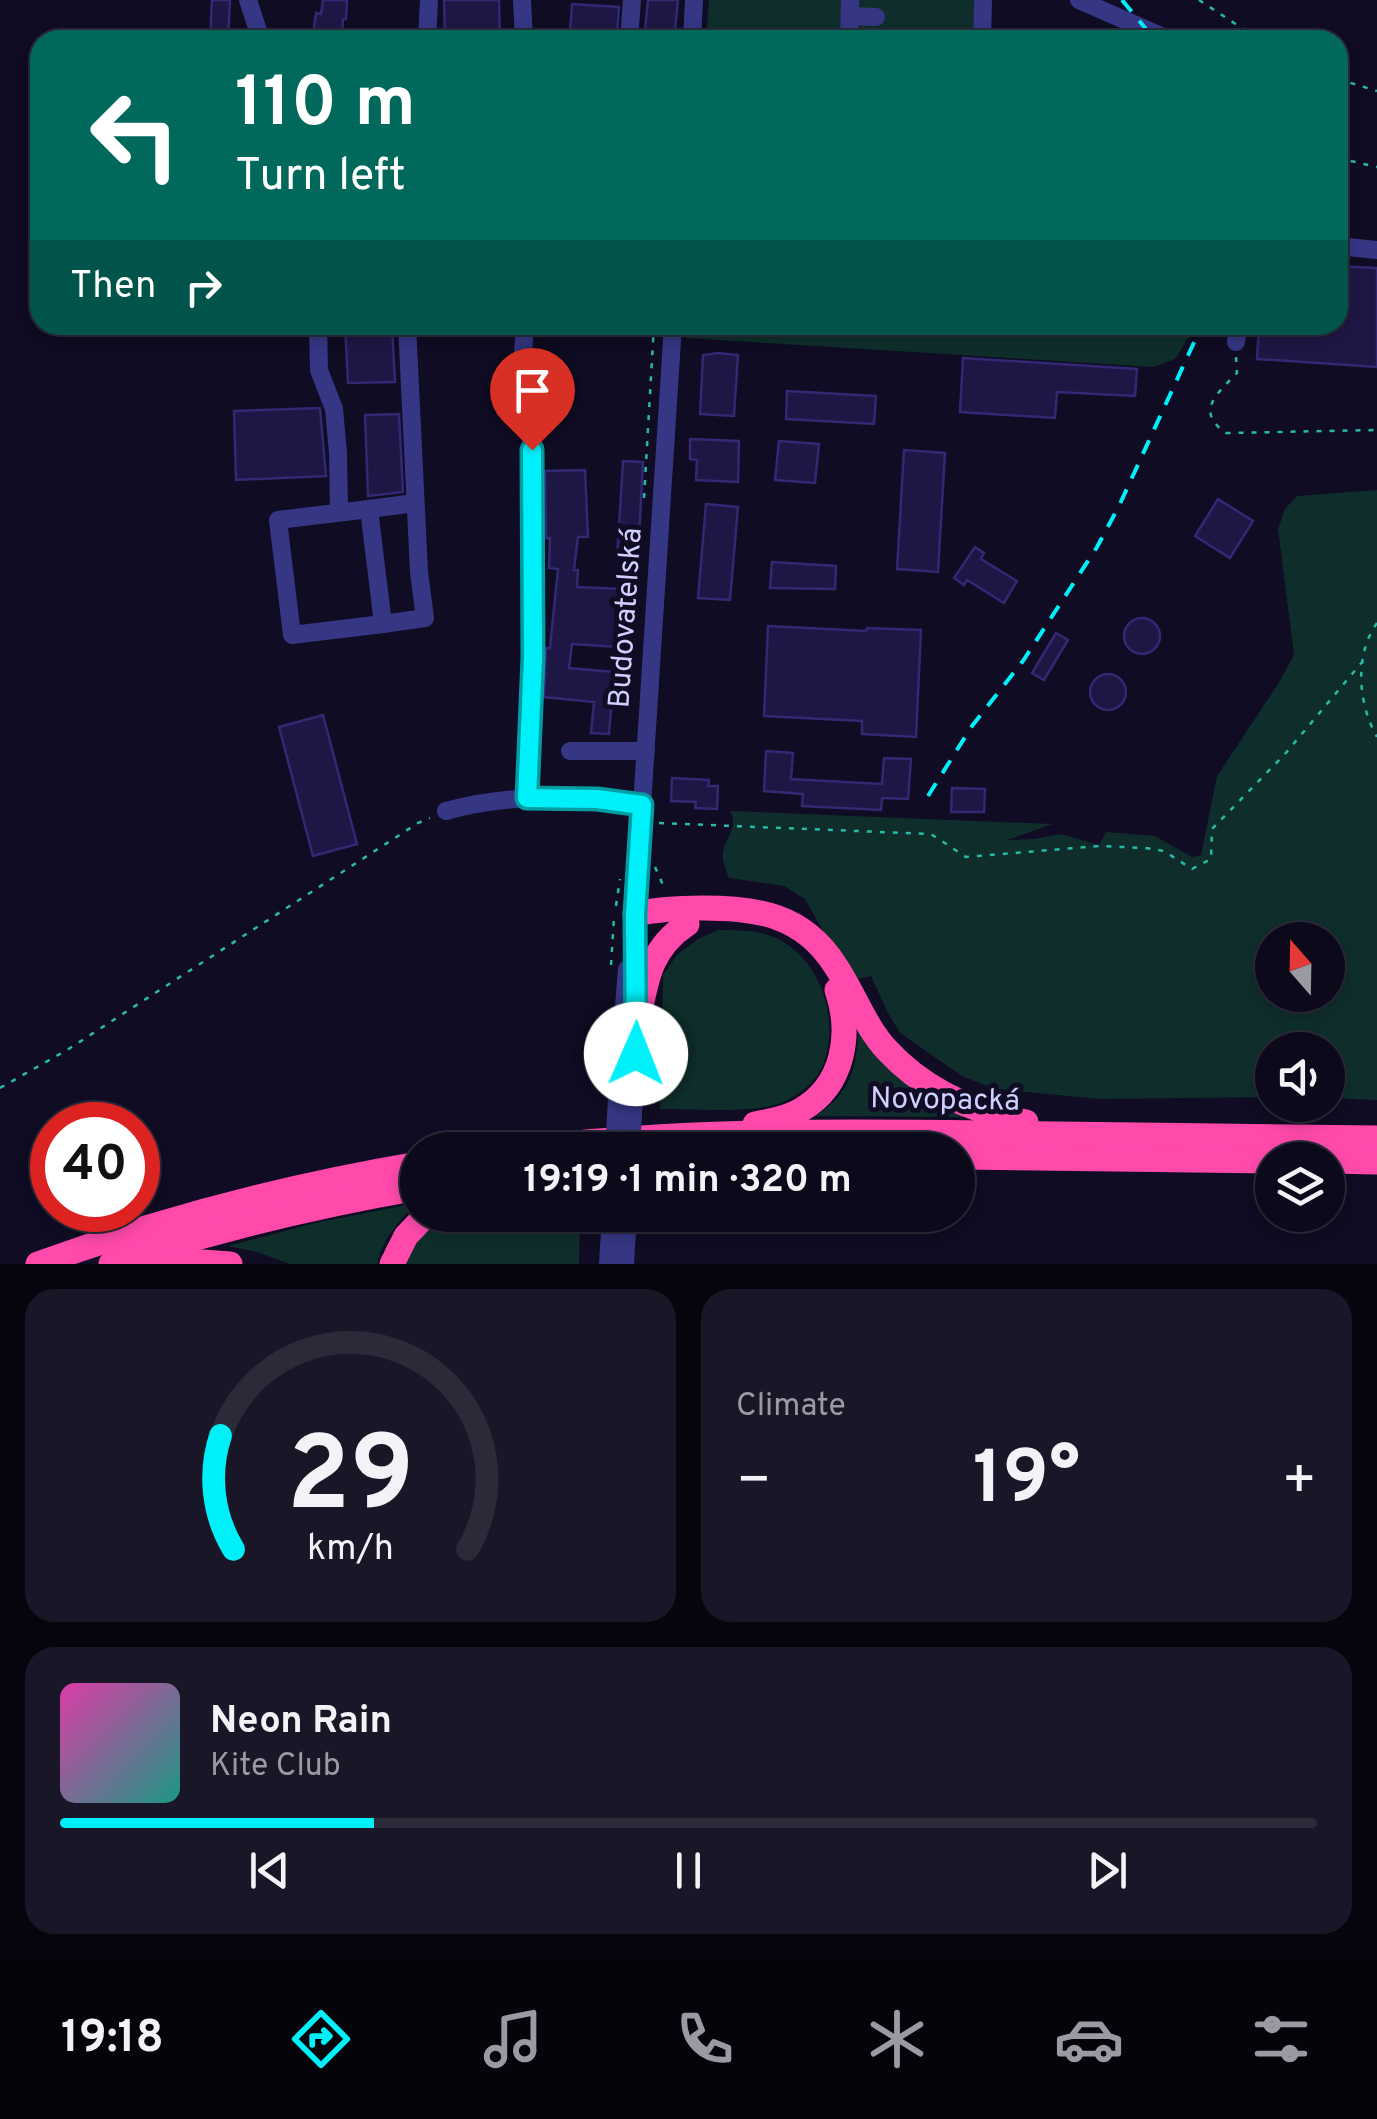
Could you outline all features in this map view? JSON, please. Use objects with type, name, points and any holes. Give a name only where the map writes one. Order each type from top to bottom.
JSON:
[{"type":"highway","points":[[635,914],[667,908],[732,908],[754,910],[794,925],[810,936],[835,965],[860,1012],[886,1048],[923,1081],[976,1110],[1096,1135]]},
{"type":"highway","points":[[635,914],[668,925],[740,918],[774,926],[816,954],[838,992],[845,1028],[843,1054],[834,1077],[817,1098],[774,1120],[710,1132]]},
{"type":"highway","points":[[637,1028],[652,961],[666,941],[687,924]]},
{"type":"highway","name":"Novopacká","points":[[975,1133],[1377,1138]]},
{"type":"highway","name":"Novopacká","points":[[975,1157],[1255,1160]]},
{"type":"highway","points":[[1345,1161],[1377,1162]]},
{"type":"highway","points":[[38,1264],[198,1212],[314,1183],[400,1167]]},
{"type":"highway","points":[[111,1264],[264,1220],[400,1192]]},
{"type":"highway","points":[[392,1264],[410,1232]]},
{"type":"highway","points":[[155,1264],[230,1264]]},
{"type":"street","points":[[248,0],[258,30]]},
{"type":"street","points":[[428,30],[429,0]]},
{"type":"street","points":[[522,0],[524,30]]},
{"type":"street","points":[[630,30],[632,0]]},
{"type":"street","points":[[692,30],[694,0]]},
{"type":"street","points":[[982,30],[983,0]]},
{"type":"street","points":[[1079,0],[1147,30]]},
{"type":"street","points":[[850,8],[876,17]]},
{"type":"street","points":[[1348,247],[1377,250]]},
{"type":"street","points":[[318,335],[319,370],[334,409],[339,512]]},
{"type":"street","points":[[407,335],[425,618],[292,635],[278,520],[415,503]]},
{"type":"street","points":[[524,335],[521,375],[531,422],[534,505],[527,798]]},
{"type":"street","name":"Budovatelská","points":[[617,1132],[637,1028],[635,914],[672,335]]},
{"type":"street","points":[[369,509],[383,624]]},
{"type":"street","points":[[570,751],[646,750]]},
{"type":"street","points":[[446,810],[527,798],[597,799],[642,805]]},
{"type":"street","name":"Budovatelská","points":[[630,1132],[624,984],[635,914]]},
{"type":"street","points":[[608,1264],[616,1232]]},
{"type":"street","points":[[621,1232],[625,1264]]},
{"type":"path","points":[[1200,0],[1245,30]]},
{"type":"path","points":[[1348,82],[1377,90]]},
{"type":"path","points":[[1348,160],[1377,167]]},
{"type":"path","points":[[1237,335],[1237,373],[1213,399],[1210,415],[1214,426],[1226,433],[1377,430]]},
{"type":"path","points":[[1377,622],[1368,634],[1361,692],[1368,723],[1377,737]]},
{"type":"path","points":[[654,822],[931,834],[966,856],[1099,846],[1145,848],[1164,851],[1192,869],[1211,860],[1212,829],[1285,754],[1362,661]]},
{"type":"path","points":[[0,1088],[67,1050],[418,823],[446,810]]},
{"type":"path","points":[[655,869],[663,885],[673,893]]},
{"type":"path","points":[[611,962],[621,870]]},
{"type":"green space","points":[[709,0],[974,0],[973,30],[707,30]]},
{"type":"green space","points":[[1191,335],[1175,359],[1153,367],[686,338]]},
{"type":"green space","points":[[1377,490],[1377,1100],[1345,1099],[1345,1032],[1255,1032],[1255,1097],[1099,1099],[994,1089],[962,1076],[900,1033],[871,976],[857,979],[830,943],[805,899],[784,886],[729,878],[723,855],[733,827],[730,811],[1052,824],[1008,840],[1061,834],[1099,845],[1106,832],[1155,836],[1192,857],[1201,855],[1217,776],[1294,655],[1278,529],[1285,509],[1297,496]]},
{"type":"green space","points":[[718,930],[769,935],[785,943],[810,967],[819,982],[828,1016],[827,1051],[822,1067],[800,1092],[771,1106],[660,1109],[663,975],[677,955]]},
{"type":"green space","points":[[858,1028],[965,1117],[815,1116],[836,1099],[850,1078]]},
{"type":"green space","points":[[400,1206],[400,1221],[377,1264],[290,1264],[228,1246]]},
{"type":"green space","points":[[427,1232],[580,1232],[579,1264],[406,1264],[419,1237]]},
{"type":"building","points":[[212,0],[230,0],[228,30],[210,30]]},
{"type":"building","points":[[323,0],[347,0],[342,30],[314,30],[316,13],[321,14]]},
{"type":"building","points":[[444,0],[499,0],[500,30],[445,30]]},
{"type":"building","points":[[648,0],[678,0],[675,30],[645,30]]},
{"type":"building","points":[[572,4],[619,7],[617,30],[570,30]]},
{"type":"building","points":[[1348,267],[1377,268],[1377,367],[1257,359],[1258,335],[1348,335]]},
{"type":"building","points":[[346,335],[393,335],[395,382],[348,383]]},
{"type":"building","points":[[703,355],[738,355],[734,416],[700,414]]},
{"type":"building","points":[[963,358],[1137,369],[1135,396],[1057,392],[1055,418],[960,412]]},
{"type":"building","points":[[787,391],[876,396],[874,424],[786,419]]},
{"type":"building","points":[[320,408],[326,476],[236,480],[234,411]]},
{"type":"building","points":[[399,414],[403,492],[368,496],[365,415]]},
{"type":"building","points":[[690,439],[739,441],[738,482],[696,480],[697,460],[690,459]]},
{"type":"building","points":[[779,441],[819,444],[815,483],[775,480]]},
{"type":"building","points":[[904,450],[945,453],[938,572],[897,569]]},
{"type":"building","points":[[623,461],[643,462],[638,559],[617,558]]},
{"type":"building","points":[[585,470],[588,537],[578,537],[574,570],[578,570],[577,587],[622,589],[617,647],[572,644],[569,668],[614,672],[609,734],[591,733],[594,702],[544,697],[546,648],[550,648],[558,569],[549,568],[545,471]]},
{"type":"building","points":[[1218,499],[1253,521],[1230,558],[1195,536]]},
{"type":"building","points":[[706,504],[738,507],[730,600],[698,598]]},
{"type":"building","points":[[975,547],[984,553],[981,559],[1017,581],[1004,603],[967,580],[964,585],[954,578]]},
{"type":"building","points":[[772,562],[836,566],[835,589],[770,588]]},
{"type":"building","points":[[1142,618],[1154,624],[1160,636],[1154,648],[1142,654],[1130,648],[1124,636],[1130,624]]},
{"type":"building","points":[[768,626],[921,630],[916,737],[862,734],[862,721],[764,716]]},
{"type":"building","points":[[1056,633],[1068,640],[1044,680],[1032,673]]},
{"type":"building","points":[[1108,674],[1120,680],[1126,692],[1120,704],[1108,710],[1096,704],[1090,692],[1096,680]]},
{"type":"building","points":[[323,715],[357,844],[313,856],[279,727]]},
{"type":"building","points":[[766,751],[793,753],[791,779],[882,784],[884,758],[911,759],[908,799],[882,798],[881,810],[802,806],[803,794],[764,791]]},
{"type":"building","points":[[672,778],[709,780],[708,786],[718,786],[717,809],[695,808],[696,802],[671,801]]},
{"type":"building","points":[[952,788],[985,789],[984,812],[951,812]]},
{"type":"railway","points":[[1122,0],[1147,30]]},
{"type":"railway","points":[[928,796],[1097,547],[1197,335]]},
{"type":"route","points":[[532,450],[533,658],[527,798],[597,799],[642,805],[635,914],[636,1054]]}]
